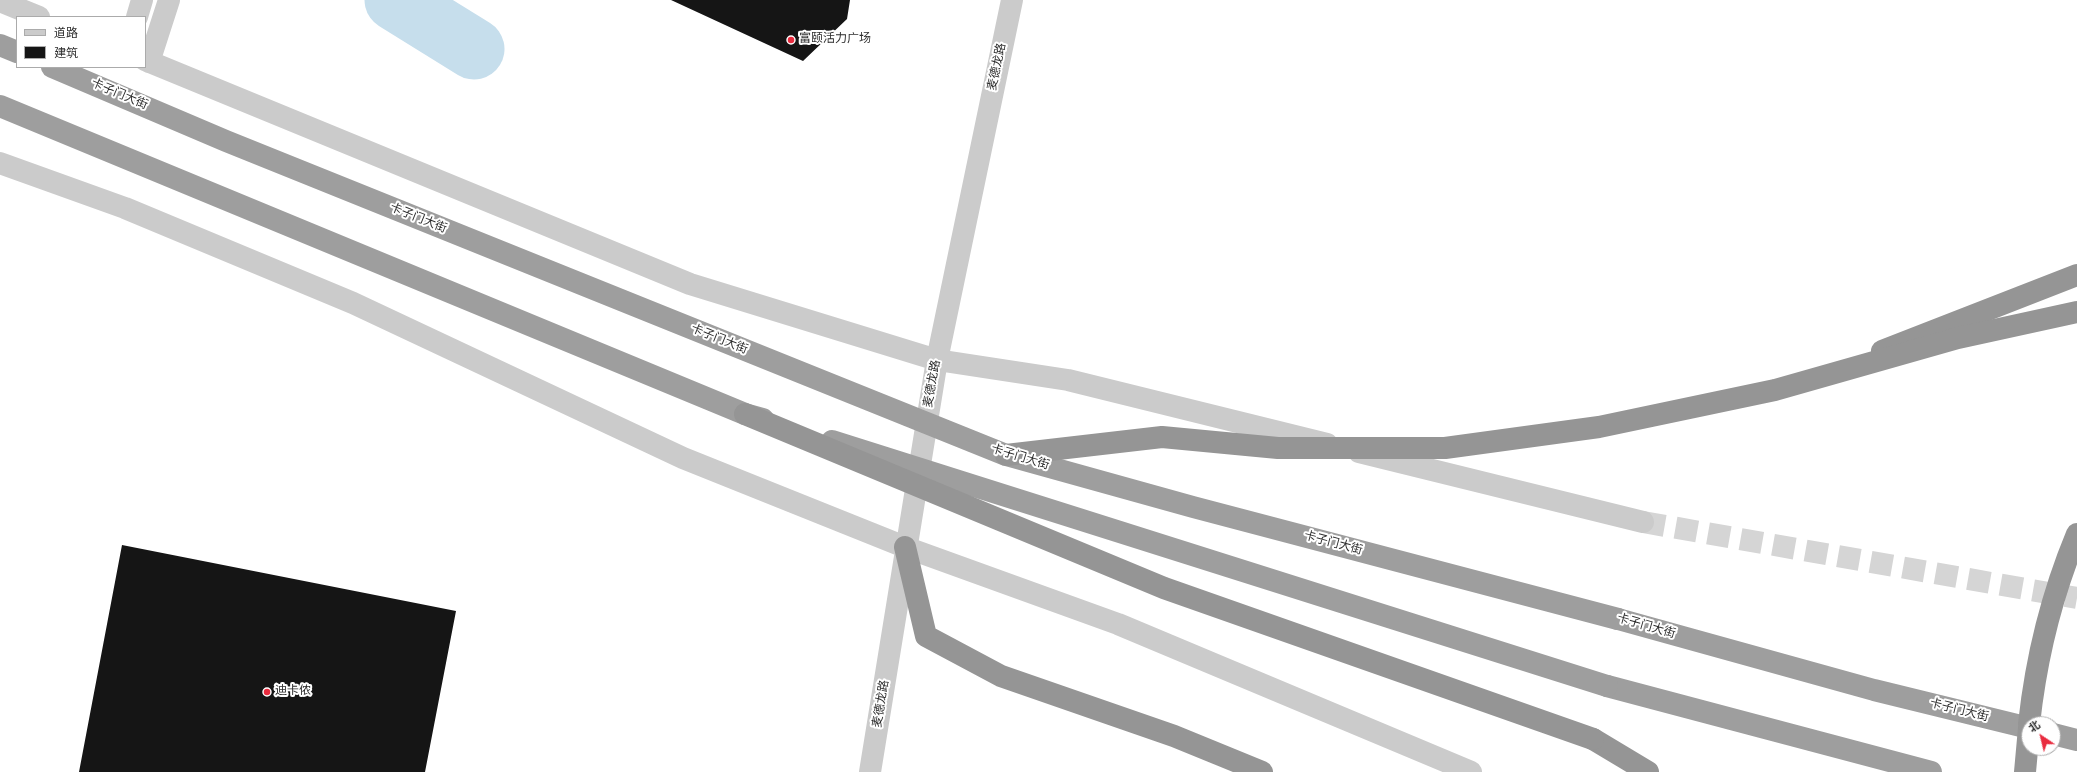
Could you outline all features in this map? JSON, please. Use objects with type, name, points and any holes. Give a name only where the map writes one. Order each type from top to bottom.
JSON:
[{"type":"highway","points":[[0,45],[16,52]]},
{"type":"highway","name":"卡子门大街","points":[[54,68],[233,144],[1006,456],[1618,619],[1874,690],[2021,726]]},
{"type":"highway","points":[[0,106],[1164,588],[1593,739],[1648,772]]},
{"type":"highway","points":[[1804,382],[2077,275]]},
{"type":"highway","points":[[1006,456],[1162,437],[1278,448],[1445,448],[1599,427],[1775,390],[1958,338],[2077,312]]},
{"type":"highway","points":[[745,414],[1607,686],[1931,772]]},
{"type":"highway","points":[[2030,716],[2033,687],[2051,606],[2077,534]]},
{"type":"highway","points":[[905,547],[926,636],[1001,676],[1174,736],[1262,772]]},
{"type":"highway","points":[[2061,736],[2077,740]]},
{"type":"highway","points":[[2025,772],[2026,756]]},
{"type":"street","points":[[170,0],[147,61],[690,284],[937,360],[1068,380],[1643,522]]},
{"type":"street","name":"麦德龙路","points":[[870,772],[905,547],[937,360],[1012,0]]},
{"type":"street","points":[[0,1],[37,16]]},
{"type":"street","points":[[0,163],[125,208],[353,303],[683,458],[905,547],[1118,624],[1471,772]]},
{"type":"building","name":"富颐活力广场","points":[[671,0],[850,0],[847,19],[803,61]]},
{"type":"building","name":"迪卡侬","points":[[122,545],[456,611],[425,772],[79,772]]},
{"type":"waterway","points":[[395,0],[474,49]]},
{"type":"tunnel","points":[[1643,522],[2077,598]]},
{"type":"place","name":"富颐活力广场","points":[[791,40]]},
{"type":"place","name":"迪卡侬","points":[[267,692]]}]
